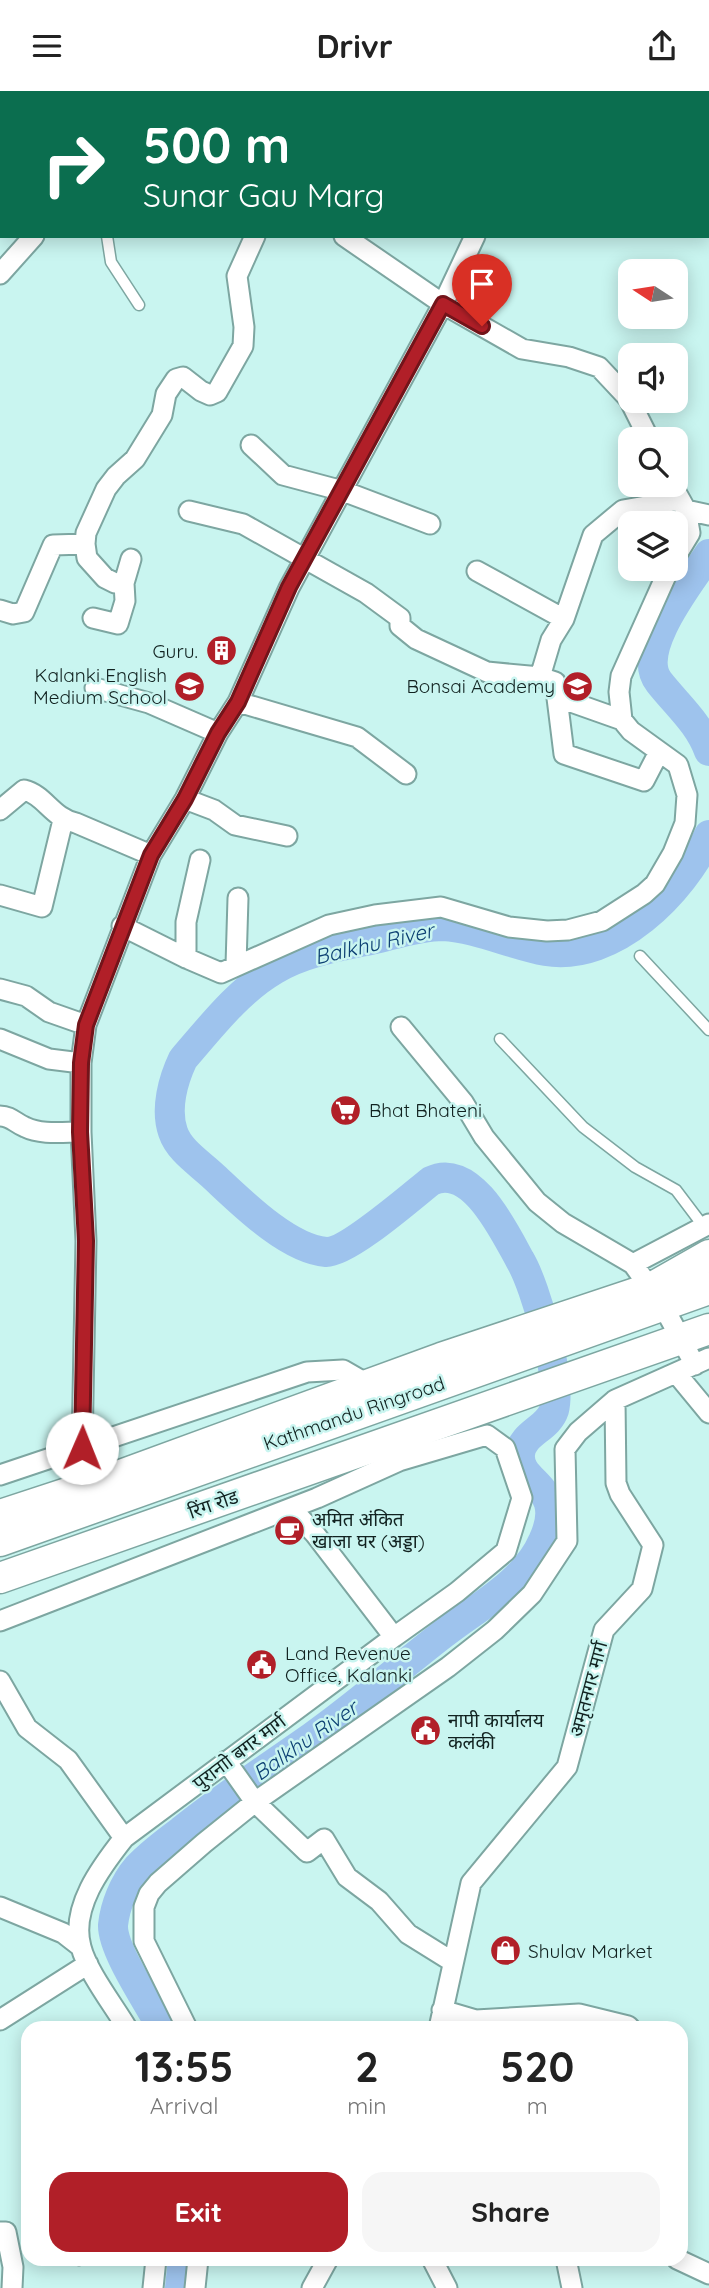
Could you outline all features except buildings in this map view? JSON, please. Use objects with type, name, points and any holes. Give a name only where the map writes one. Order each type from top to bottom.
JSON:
[{"type":"highway","name":"Kathmandu Ringroad","points":[[678,1330],[709,1288]]},
{"type":"highway","name":"Kathmandu Ringroad","points":[[0,1540],[618,1330],[678,1330],[709,1306]]},
{"type":"highway","name":"Kathmandu Ringroad","points":[[0,1558],[454,1387]]},
{"type":"main road","points":[[707,1235],[678,1330],[709,1329]]},
{"type":"main road","points":[[0,1515],[107,1480],[369,1385],[454,1387]]},
{"type":"main road","name":"रिंग रोड","points":[[0,1578],[426,1428],[454,1387]]},
{"type":"street","points":[[0,274],[31,238]]},
{"type":"street","points":[[124,583],[115,583],[105,578],[87,558],[86,533],[106,489],[135,459],[162,415],[166,394],[176,379],[183,377],[210,395],[217,391],[243,346],[244,327],[237,277],[254,238]]},
{"type":"street","points":[[347,238],[443,304],[522,349],[569,357],[599,367],[629,399],[643,427]]},
{"type":"street","points":[[82,1448],[86,1241],[80,1132],[81,1063],[86,1025],[151,855],[238,702],[304,559],[443,304],[474,238]]},
{"type":"street","points":[[251,445],[283,475],[343,491],[430,524]]},
{"type":"street","points":[[540,677],[551,640],[564,619],[593,535],[623,510],[688,504],[688,536]]},
{"type":"street","points":[[189,511],[243,524],[377,601],[400,618],[400,626],[416,639],[487,672],[540,677],[555,682],[564,754],[644,781],[659,752]]},
{"type":"street","points":[[0,610],[13,614],[24,613],[53,545],[75,542],[85,544]]},
{"type":"street","points":[[93,618],[118,624],[125,601],[124,583],[131,559]]},
{"type":"street","points":[[477,571],[564,619]]},
{"type":"street","points":[[622,720],[619,692],[621,676],[664,581]]},
{"type":"street","points":[[94,688],[149,703],[218,733]]},
{"type":"street","points":[[122,926],[222,973],[329,925],[410,910],[441,907],[509,927],[536,930],[568,930],[602,921],[644,894],[654,884],[673,853],[688,812],[684,781],[678,765],[631,731],[622,720],[557,697]]},
{"type":"street","points":[[238,702],[357,737],[406,774]]},
{"type":"street","points":[[0,810],[24,790],[34,792],[63,820],[151,855]]},
{"type":"street","points":[[185,799],[214,810],[235,824],[287,835]]},
{"type":"street","points":[[0,895],[42,907],[63,820]]},
{"type":"street","points":[[186,958],[186,922],[200,860]]},
{"type":"street","points":[[236,965],[238,898]]},
{"type":"street","points":[[0,989],[26,996],[49,1012],[86,1025]]},
{"type":"street","points":[[401,1027],[463,1102],[484,1137],[537,1202],[563,1223],[633,1264],[678,1330],[676,1373],[709,1413]]},
{"type":"street","points":[[0,1039],[49,1059],[81,1063]]},
{"type":"street","points":[[0,1116],[8,1116],[25,1128],[46,1132],[80,1132]]},
{"type":"street","points":[[633,1264],[707,1235]]},
{"type":"street","points":[[0,1475],[307,1372],[343,1370],[369,1385]]},
{"type":"street","points":[[184,2021],[144,1941],[144,1907],[149,1894],[158,1883],[254,1801],[448,1667],[495,1630],[532,1594],[567,1541],[565,1449],[578,1432],[615,1400],[676,1373]]},
{"type":"street","name":"अमृतनगर मार्ग","points":[[440,2019],[471,1883],[567,1767],[604,1630],[642,1589],[653,1545],[620,1494],[616,1483],[615,1400]]},
{"type":"street","name":"पुरानाो बगर मार्ग","points":[[84,1955],[79,1925],[85,1900],[96,1876],[124,1838],[228,1764],[471,1581],[506,1551],[522,1497],[505,1448],[487,1435],[400,1461],[291,1508]]},
{"type":"street","points":[[0,1621],[291,1508],[315,1534],[394,1637]]},
{"type":"street","points":[[0,1681],[27,1728],[68,1760],[124,1838]]},
{"type":"street","points":[[228,1764],[254,1801],[307,1852],[324,1839],[347,1877],[379,1901],[408,1934],[453,1962]]},
{"type":"street","points":[[0,1907],[63,1933],[84,1955],[123,2021]]},
{"type":"street","points":[[1,2017],[84,1955]]},
{"type":"street","points":[[440,2019],[476,2020],[579,2014],[608,2021]]},
{"type":"street","points":[[0,2232],[6,2232],[13,2267],[12,2288]]},
{"type":"street","points":[[688,2264],[709,2274]]},
{"type":"street","points":[[153,2288],[155,2266]]},
{"type":"street","points":[[195,2288],[197,2266]]},
{"type":"street","points":[[312,2288],[324,2266]]},
{"type":"street","points":[[436,2266],[447,2288]]},
{"type":"street","points":[[567,2266],[572,2288]]},
{"type":"lane","points":[[108,238],[111,262],[139,305]]},
{"type":"lane","points":[[640,956],[709,1030]]},
{"type":"lane","points":[[500,1039],[583,1127],[635,1167],[676,1190],[707,1235]]},
{"type":"waterway","name":"Balkhu River","points":[[709,554],[679,598],[659,635],[653,669],[659,682],[700,732],[709,751]]},
{"type":"waterway","name":"Balkhu River","points":[[158,2021],[125,1963],[114,1936],[116,1910],[128,1881],[137,1868],[164,1844],[229,1794],[329,1725],[499,1593],[525,1569],[543,1541],[550,1508],[540,1488],[526,1473],[520,1454],[525,1441],[551,1416],[555,1396],[551,1356],[533,1290],[513,1247],[485,1202],[473,1190],[460,1181],[446,1177],[431,1181],[349,1243],[326,1252],[311,1249],[264,1222],[180,1144],[173,1132],[170,1104],[173,1085],[183,1059],[248,988],[285,964],[323,950],[435,926],[456,927],[546,951],[571,952],[596,946],[621,934],[664,900],[682,879],[709,835]]},
{"type":"waterway","name":"Balkhu River","points":[[180,2288],[182,2266]]},
{"type":"place","name":"Guru.","points":[[221,651]]},
{"type":"place","name":"Kalanki English Medium School","points":[[190,686]]},
{"type":"place","name":"Bonsai Academy","points":[[578,686]]},
{"type":"place","name":"Bhat Bhateni","points":[[346,1110]]},
{"type":"place","name":"अमित अंकित खाजा घर (अड्डा)","points":[[289,1530]]},
{"type":"place","name":"Land Revenue Office, Kalanki","points":[[262,1664]]},
{"type":"place","name":"नापी कार्यालय कलंकी","points":[[425,1731]]},
{"type":"place","name":"Shulav Market","points":[[505,1951]]},
{"type":"route","points":[[82,1448],[86,1241],[80,1132],[81,1063],[86,1025],[151,855],[238,702],[289,587],[443,304],[482,326]]}]
